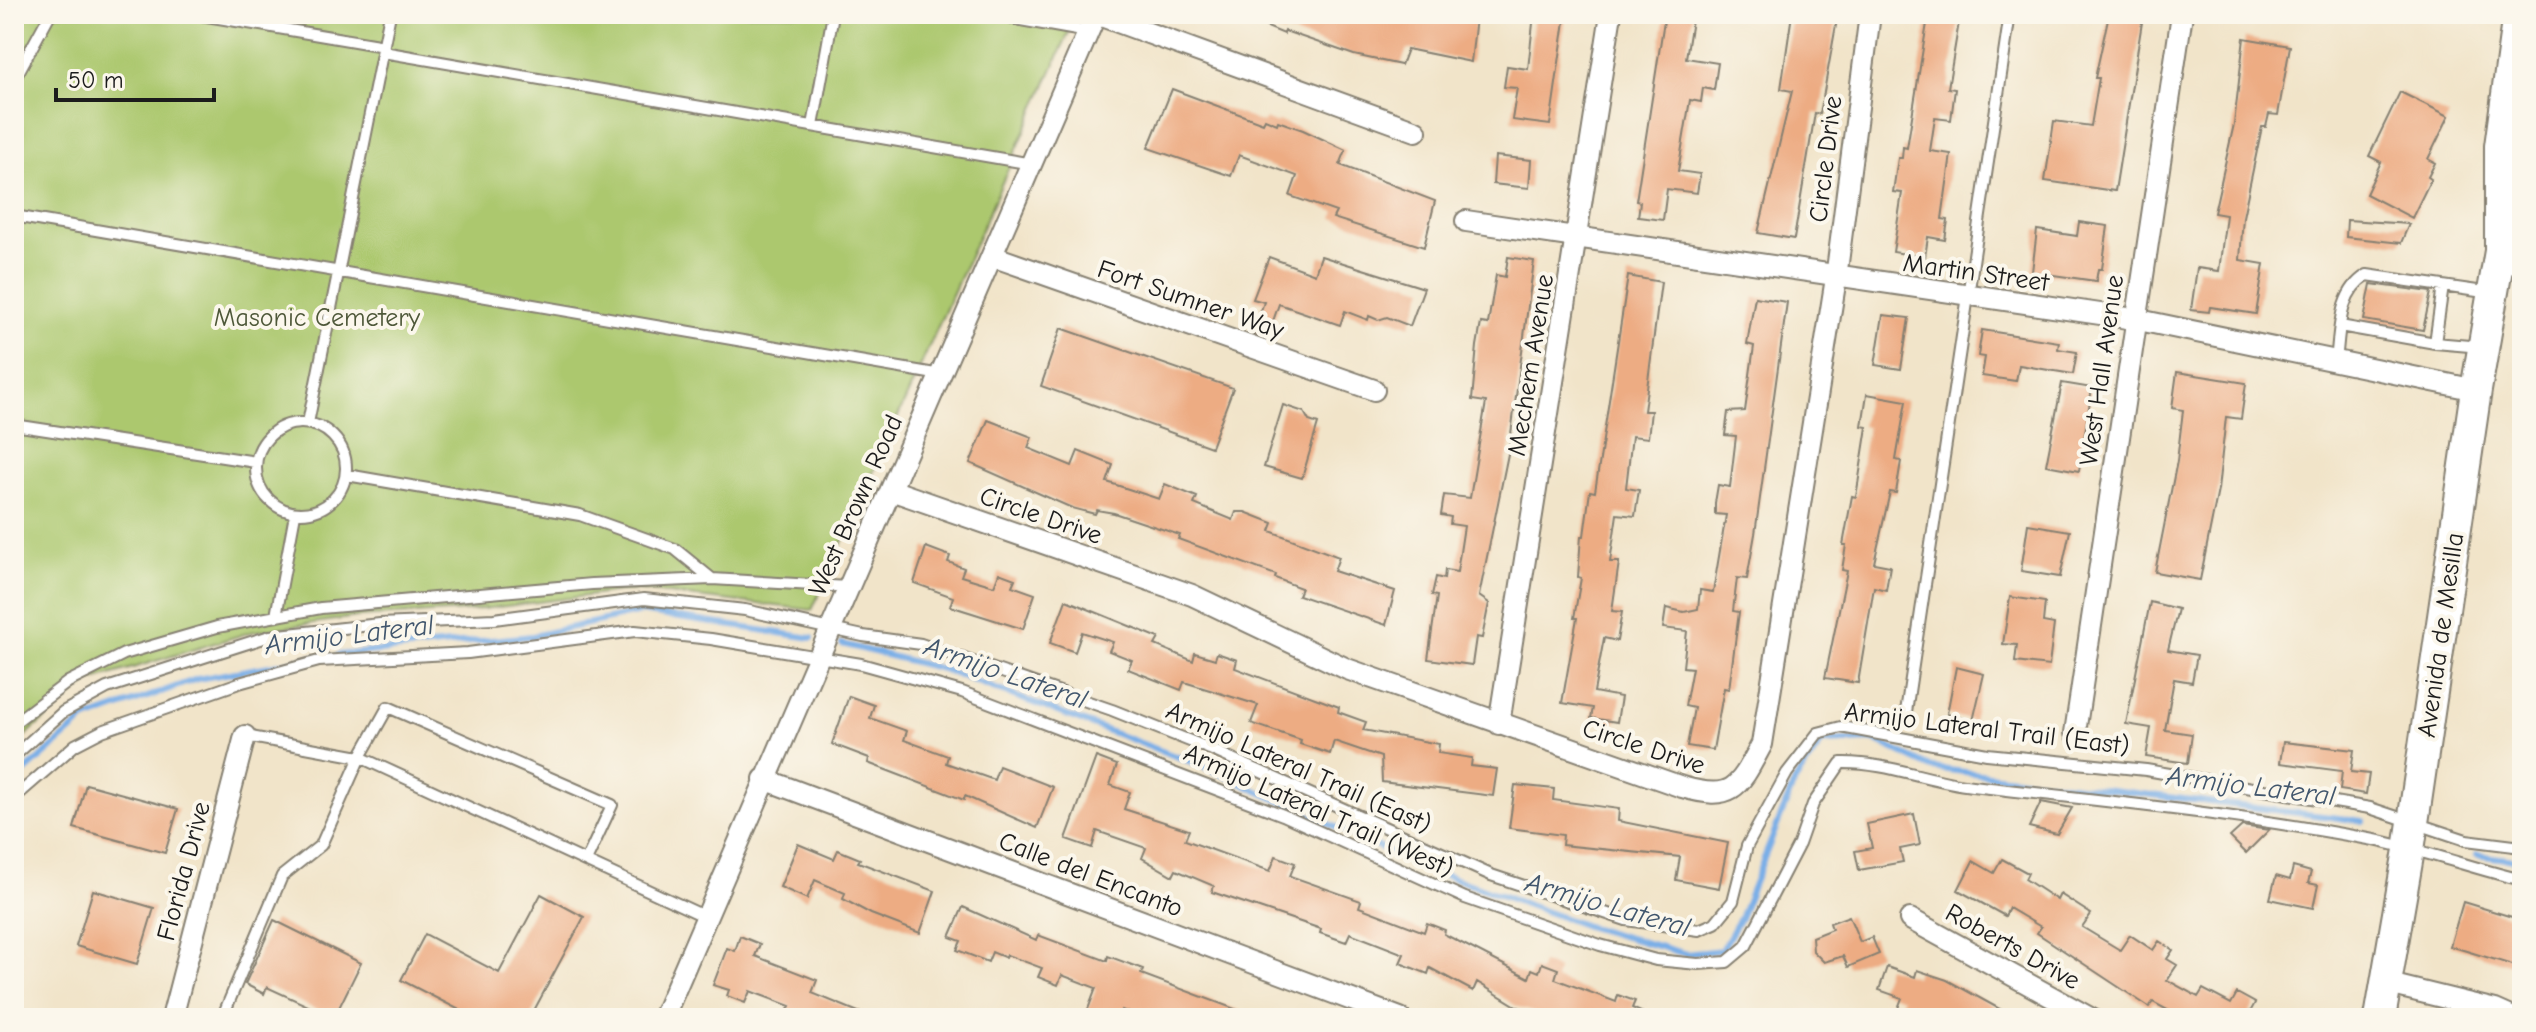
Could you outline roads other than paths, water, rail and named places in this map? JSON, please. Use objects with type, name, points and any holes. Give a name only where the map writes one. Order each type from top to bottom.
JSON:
[{"type":"main road","name":"Avenida de Mesilla","points":[[2507,259],[2500,146],[2518,14]]},
{"type":"main road","name":"Avenida de Mesilla","points":[[2380,1018],[2411,836],[2483,347],[2493,294],[2507,259],[2522,191]]},
{"type":"street","name":"Mechem Avenue","points":[[1499,724],[1611,14]]},
{"type":"street","name":"Circle Drive","points":[[891,490],[1192,595],[1347,669],[1499,724],[1707,794],[1729,792],[1743,779],[1762,744],[1836,278],[1870,14]]},
{"type":"street","name":"West Hall Avenue","points":[[2075,733],[2134,319],[2182,14]]},
{"type":"street","points":[[1094,20],[1416,131]]},
{"type":"street","name":"West Brown Road","points":[[663,1018],[1094,20]]},
{"type":"street","name":"Martin Street","points":[[1466,221],[1578,235],[1970,298],[2134,319],[2476,390]]},
{"type":"street","name":"Fort Sumner Way","points":[[992,256],[1374,390]]},
{"type":"street","name":"Florida Drive","points":[[172,1018],[245,736]]},
{"type":"street","name":"Calle del Encanto","points":[[764,779],[1395,1017]]},
{"type":"street","name":"Roberts Drive","points":[[1910,919],[2090,1018]]},
{"type":"street","points":[[2385,983],[2495,1010],[2513,1018]]},
{"type":"lane","points":[[14,80],[50,14]]},
{"type":"lane","points":[[195,14],[1032,164]]},
{"type":"lane","points":[[308,423],[390,14]]},
{"type":"lane","points":[[813,126],[833,14]]},
{"type":"lane","points":[[987,14],[1094,20]]},
{"type":"lane","points":[[1906,712],[2010,14]]},
{"type":"lane","points":[[14,216],[338,269],[941,375]]},
{"type":"lane","points":[[2336,361],[2340,326],[2352,284],[2367,275],[2493,294]]},
{"type":"lane","points":[[2435,343],[2443,286]]},
{"type":"lane","points":[[2340,326],[2435,343],[2483,347]]},
{"type":"lane","points":[[308,423],[325,428],[338,440],[346,457],[347,475],[341,492],[329,505],[313,512],[295,514],[278,508],[265,496],[257,479],[256,462],[262,445],[274,431],[290,424],[308,423]]},
{"type":"lane","points":[[14,425],[256,462]]},
{"type":"lane","points":[[347,475],[580,515],[675,549],[712,579]]},
{"type":"lane","points":[[276,616],[295,514]]},
{"type":"lane","points":[[14,723],[68,682],[124,654],[217,627],[321,608],[577,585],[712,579],[848,587]]},
{"type":"lane","name":"Armijo Lateral Trail (East)","points":[[14,756],[63,712],[107,688],[270,636],[380,624],[494,619],[644,599],[745,610],[921,644],[1112,710],[1210,749],[1491,875],[1626,920],[1699,930],[1715,923],[1733,901],[1747,846],[1787,773],[1818,733],[1841,727],[1987,754],[2161,772],[2370,808],[2411,836],[2522,847]]},
{"type":"lane","name":"Armijo Lateral Trail (West)","points":[[14,798],[75,745],[102,731],[239,683],[319,661],[468,653],[635,631],[861,664],[962,692],[1283,815],[1465,898],[1600,945],[1656,960],[1698,964],[1727,962],[1746,946],[1799,844],[1813,804],[1841,763],[1866,763],[1910,770],[1958,785],[2089,797],[2291,825],[2373,840],[2411,836],[2522,880]]},
{"type":"lane","points":[[222,1018],[282,876],[321,845],[360,757],[388,707],[612,805],[586,861]]},
{"type":"lane","points":[[245,736],[360,757],[706,917]]},
{"type":"waterway","name":"Armijo Lateral","points":[[338,655],[533,636],[640,612],[812,638]]},
{"type":"waterway","name":"Armijo Lateral","points":[[842,644],[942,669],[1210,769],[1420,866],[1586,926],[1686,954],[1722,950],[1740,918],[1795,781],[1822,742],[1874,740],[1932,768],[2363,821]]},
{"type":"waterway","name":"Armijo Lateral","points":[[14,781],[84,720],[197,679],[319,657]]},
{"type":"waterway","name":"Armijo Lateral","points":[[2477,855],[2522,861]]},
{"type":"park label","name":"Masonic Cemetery","points":[[317,317]]}]
